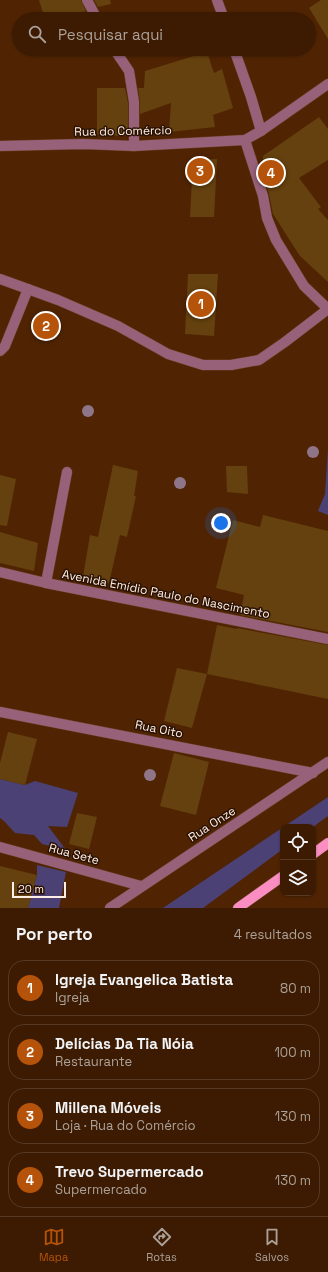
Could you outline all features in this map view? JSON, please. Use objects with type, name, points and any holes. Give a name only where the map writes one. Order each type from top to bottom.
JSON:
[{"type":"main road","points":[[316,852],[328,843]]},
{"type":"main road","points":[[238,908],[280,878]]},
{"type":"street","points":[[87,0],[93,12]]},
{"type":"street","points":[[217,0],[221,12]]},
{"type":"street","points":[[119,56],[129,71],[134,102],[134,146]]},
{"type":"street","points":[[236,56],[261,131]]},
{"type":"street","points":[[0,279],[58,300],[118,326],[168,354],[203,365],[231,365],[259,360],[328,309],[304,286],[276,240],[267,218],[263,196],[246,140],[328,84]]},
{"type":"street","name":"Rua do Comércio","points":[[0,146],[83,144],[134,146],[246,140]]},
{"type":"street","points":[[0,351],[5,346],[28,289]]},
{"type":"street","points":[[46,583],[67,472]]},
{"type":"street","name":"Avenida Emídio Paulo do Nascimento","points":[[0,572],[46,583],[328,640]]},
{"type":"street","name":"Rua Oito","points":[[0,712],[313,773]]},
{"type":"street","name":"Rua Onze","points":[[110,908],[328,762]]},
{"type":"street","name":"Rua Sete","points":[[0,848],[141,886]]},
{"type":"shaded area","points":[[328,449],[328,515],[318,511],[325,494]]},
{"type":"shaded area","points":[[0,779],[25,785],[35,781],[78,793],[67,827],[48,826],[66,850],[42,844],[34,835],[15,833],[0,818]]},
{"type":"shaded area","points":[[328,797],[328,816],[316,825],[288,824]]},
{"type":"shaded area","points":[[280,829],[280,851],[203,908],[163,908]]},
{"type":"shaded area","points":[[37,865],[66,872],[59,908],[28,908],[37,875]]},
{"type":"building","points":[[39,0],[81,0],[86,11],[83,12],[43,12]]},
{"type":"building","points":[[94,0],[110,0],[111,4],[98,7]]},
{"type":"building","points":[[321,0],[328,0],[328,39],[316,19],[316,12],[311,12],[309,8]]},
{"type":"building","points":[[194,56],[208,56],[214,73],[222,69],[233,108],[213,115],[215,127],[169,132],[171,103],[140,114],[138,88],[144,88],[145,71]]},
{"type":"building","points":[[97,88],[125,88],[128,103],[128,136],[97,135]]},
{"type":"building","points":[[319,117],[328,129],[328,160],[299,178],[321,207],[318,209],[328,220],[328,282],[300,256],[273,214],[262,172],[263,156]]},
{"type":"building","points":[[217,159],[214,217],[190,217],[193,160]]},
{"type":"building","points":[[188,274],[218,274],[214,336],[185,334]]},
{"type":"building","points":[[113,465],[138,471],[134,496],[136,496],[127,537],[120,535],[109,583],[83,577],[90,535],[98,537]]},
{"type":"building","points":[[226,466],[247,466],[248,494],[227,492]]},
{"type":"building","points":[[0,475],[16,479],[7,526],[0,525]]},
{"type":"building","points":[[263,515],[328,531],[328,632],[240,615],[244,595],[216,588],[233,520],[260,527]]},
{"type":"building","points":[[0,532],[38,543],[34,571],[0,563]]},
{"type":"building","points":[[217,625],[328,645],[328,699],[207,674]]},
{"type":"building","points":[[177,668],[207,674],[192,728],[164,721]]},
{"type":"building","points":[[8,732],[37,739],[25,785],[0,779],[0,763]]},
{"type":"building","points":[[174,753],[209,762],[196,815],[160,806]]},
{"type":"building","points":[[77,813],[97,817],[89,849],[69,844]]},
{"type":"building","points":[[0,866],[37,875],[28,908],[0,908]]},
{"type":"place","name":"Millena Móveis","points":[[200,171]]},
{"type":"place","name":"Trevo Supermercado","points":[[271,173]]},
{"type":"place","name":"Igreja Evangelica Batista","points":[[201,304]]},
{"type":"place","name":"Delícias Da Tia Nóia","points":[[46,326]]}]
